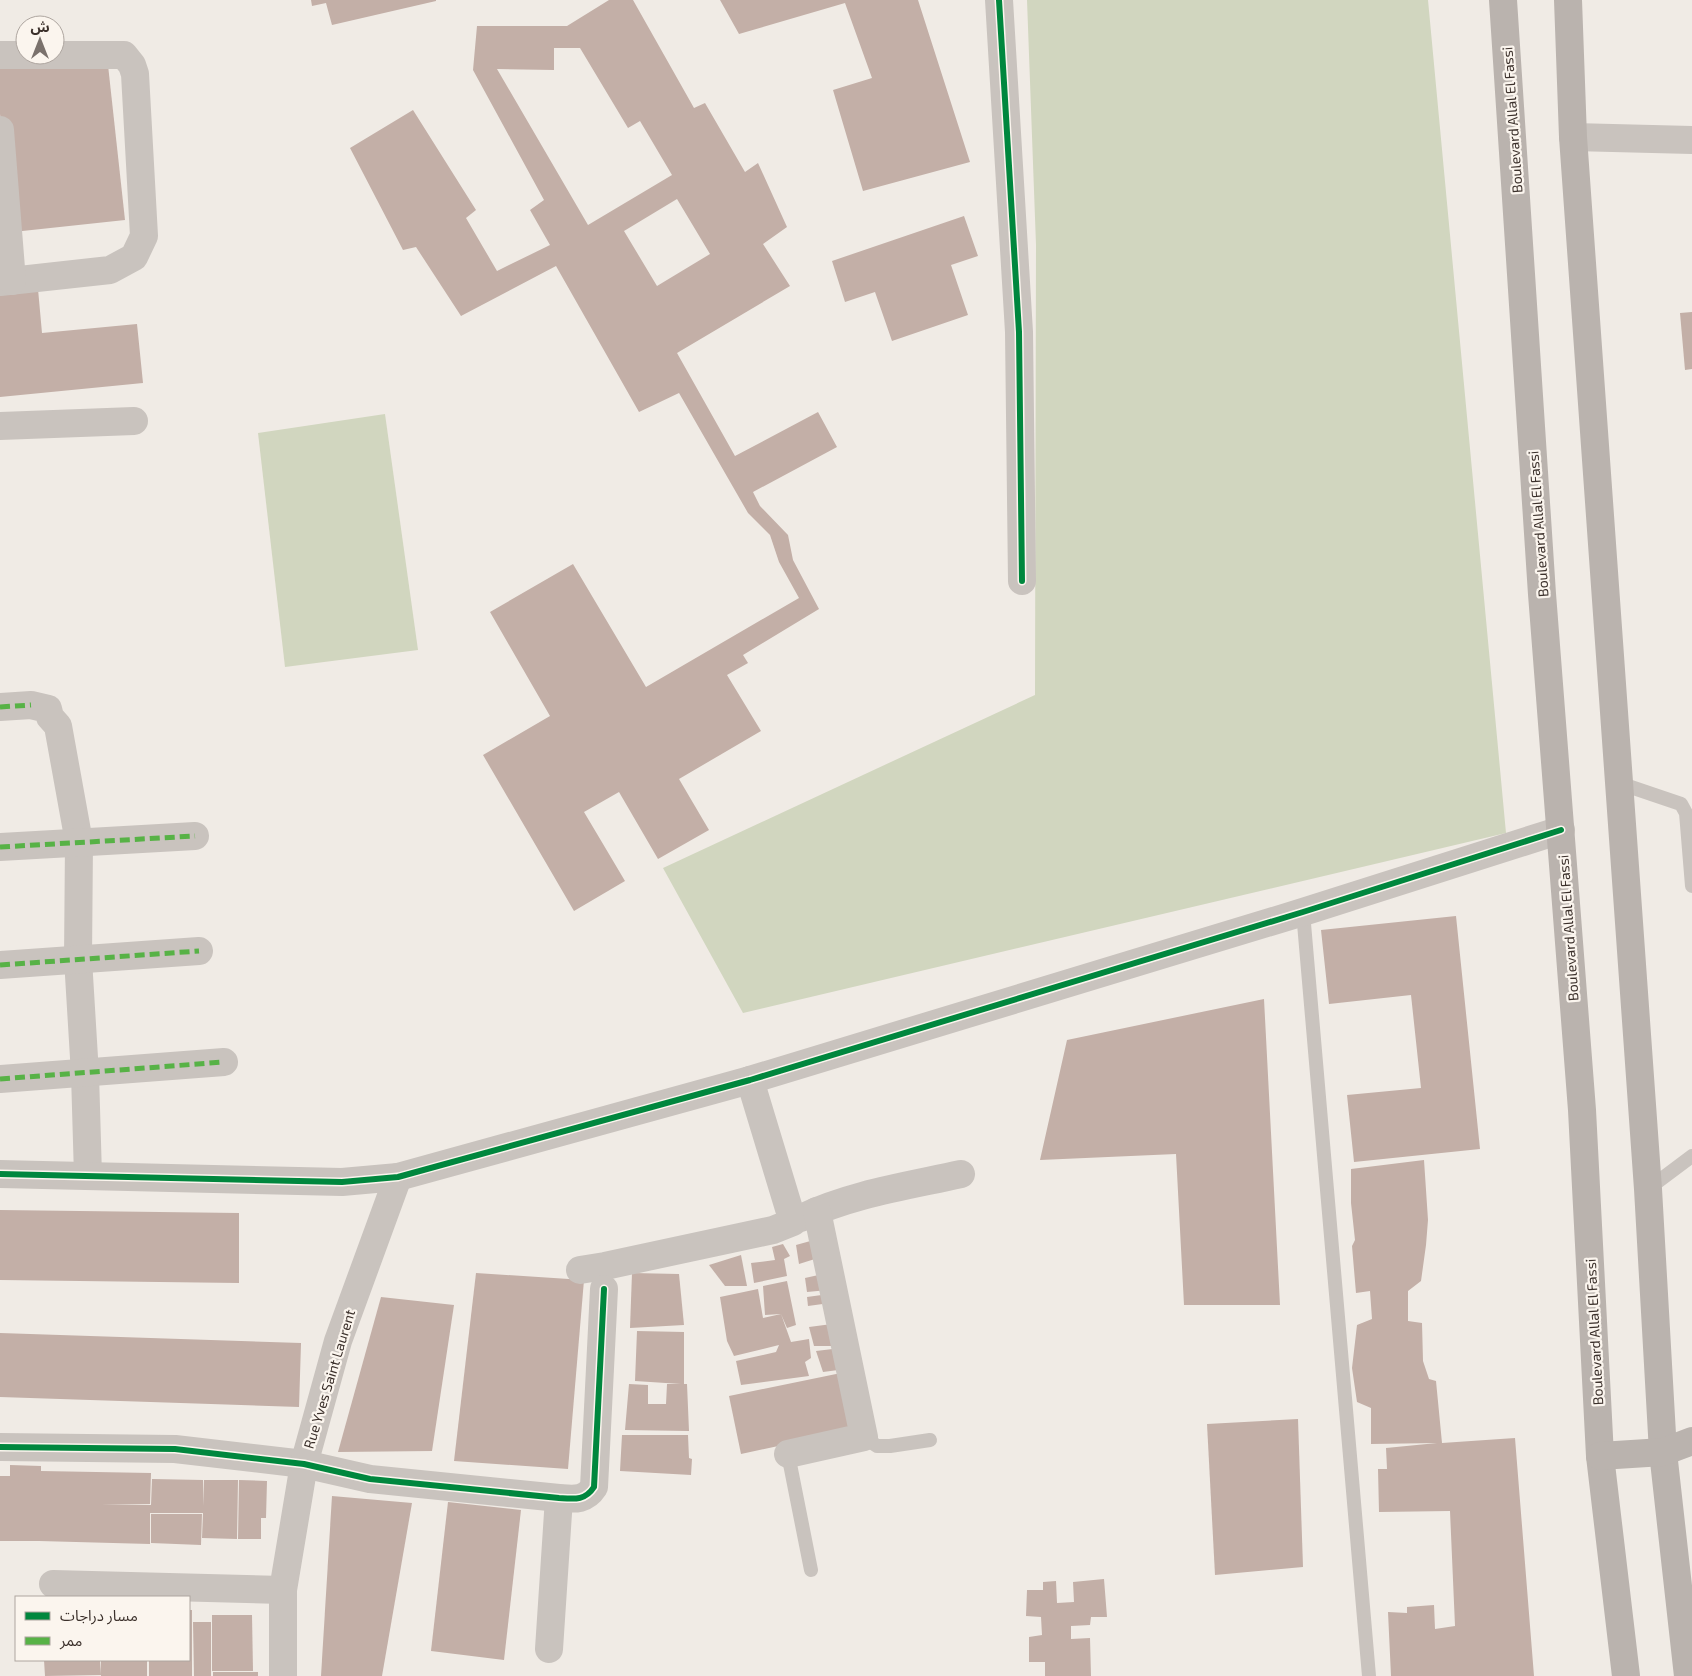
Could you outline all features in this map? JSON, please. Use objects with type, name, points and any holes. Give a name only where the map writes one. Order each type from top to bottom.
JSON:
[{"type":"main road","name":"Boulevard Allal El Fassi","points":[[1503,0],[1542,594],[1582,1110],[1600,1456],[1626,1676]]},
{"type":"main road","points":[[1568,0],[1573,137],[1648,1189],[1663,1452],[1688,1676]]},
{"type":"main road","points":[[1600,1456],[1663,1452],[1692,1441]]},
{"type":"street","points":[[999,0],[1019,332],[1022,581]]},
{"type":"street","points":[[0,55],[124,55],[132,65],[135,74],[144,236],[134,257],[110,270],[6,282],[0,130]]},
{"type":"street","points":[[1573,137],[1692,140]]},
{"type":"street","points":[[0,426],[134,421]]},
{"type":"street","points":[[0,707],[30,705],[48,709],[50,717],[58,726],[79,842],[78,960],[86,1074],[88,1176]]},
{"type":"street","points":[[0,1174],[342,1182],[398,1177],[750,1080],[1303,912],[1561,830]]},
{"type":"street","points":[[0,847],[195,836]]},
{"type":"street","points":[[0,965],[199,951]]},
{"type":"street","points":[[0,1079],[86,1074],[224,1062]]},
{"type":"street","points":[[750,1080],[805,1216],[864,1437],[788,1454]]},
{"type":"street","points":[[580,1270],[773,1230],[839,1202],[962,1174]]},
{"type":"street","name":"Rue Yves Saint Laurent","points":[[283,1676],[283,1590],[304,1464],[338,1341],[398,1177]]},
{"type":"street","points":[[0,1447],[175,1449],[304,1464],[370,1479],[559,1498],[574,1499],[582,1497],[590,1494],[594,1487],[604,1289]]},
{"type":"street","points":[[549,1649],[559,1498]]},
{"type":"street","points":[[53,1584],[283,1590]]},
{"type":"lane","points":[[1619,783],[1681,804],[1686,813],[1692,886]]},
{"type":"lane","points":[[1303,912],[1369,1676]]},
{"type":"lane","points":[[1648,1189],[1692,1156]]},
{"type":"lane","points":[[864,1437],[877,1446],[930,1440]]},
{"type":"lane","points":[[788,1454],[811,1570]]},
{"type":"green space","points":[[1027,0],[1428,0],[1506,833],[743,1013],[663,868],[1035,695],[1036,245]]},
{"type":"green space","points":[[385,414],[418,650],[285,667],[258,433]]},
{"type":"building","points":[[311,0],[436,1],[332,25],[326,3],[312,6]]},
{"type":"building","points":[[609,0],[633,0],[694,108],[705,103],[745,172],[758,163],[787,227],[763,244],[790,286],[677,353],[735,456],[818,412],[837,447],[753,492],[760,506],[788,535],[793,560],[819,609],[743,655],[748,663],[727,675],[761,731],[679,779],[709,830],[658,859],[619,792],[584,812],[625,881],[574,911],[483,755],[550,716],[490,612],[573,564],[646,687],[799,598],[779,562],[770,535],[748,513],[679,393],[639,412],[556,266],[461,316],[416,247],[403,250],[350,148],[413,110],[476,210],[466,218],[497,271],[550,245],[530,210],[544,200],[473,70],[477,26],[567,26]],"holes":[[[554,48],[580,48],[628,128],[640,121],[672,175],[588,225],[497,69],[554,70]],[[677,199],[710,254],[657,286],[624,231]]]},
{"type":"building","points":[[720,0],[918,0],[970,162],[863,191],[833,90],[872,78],[845,3],[739,34]]},
{"type":"building","points":[[107,56],[125,220],[13,232],[0,114],[0,67],[65,65],[65,60]]},
{"type":"building","points":[[964,216],[978,256],[951,265],[968,315],[892,341],[875,292],[845,302],[832,261]]},
{"type":"building","points":[[38,289],[42,333],[137,324],[143,383],[0,397],[0,293]]},
{"type":"building","points":[[1692,312],[1692,369],[1685,370],[1680,313]]},
{"type":"building","points":[[1456,916],[1480,1149],[1354,1162],[1347,1095],[1421,1088],[1411,995],[1329,1004],[1321,930]]},
{"type":"building","points":[[1264,999],[1280,1305],[1184,1305],[1176,1154],[1040,1160],[1067,1040]]},
{"type":"building","points":[[1424,1160],[1428,1220],[1426,1245],[1421,1281],[1408,1291],[1408,1321],[1422,1323],[1423,1361],[1429,1379],[1436,1381],[1442,1443],[1515,1438],[1534,1676],[1391,1676],[1388,1612],[1407,1613],[1407,1607],[1434,1605],[1435,1629],[1455,1626],[1450,1511],[1379,1512],[1378,1469],[1387,1469],[1386,1448],[1437,1443],[1371,1444],[1371,1408],[1357,1402],[1352,1368],[1357,1325],[1372,1319],[1370,1291],[1356,1293],[1352,1246],[1355,1240],[1351,1203],[1351,1169]]},
{"type":"building","points":[[0,1210],[239,1213],[239,1283],[0,1280]]},
{"type":"building","points":[[814,1240],[818,1258],[799,1264],[796,1245]]},
{"type":"building","points":[[783,1244],[790,1256],[784,1259],[787,1276],[754,1283],[751,1263],[775,1260],[772,1247]]},
{"type":"building","points":[[741,1255],[747,1286],[725,1286],[709,1265]]},
{"type":"building","points":[[476,1273],[584,1280],[568,1469],[454,1461]]},
{"type":"building","points":[[632,1273],[679,1274],[684,1325],[630,1328]]},
{"type":"building","points":[[823,1274],[828,1290],[807,1292],[805,1278]]},
{"type":"building","points":[[787,1281],[796,1325],[787,1328],[781,1314],[765,1315],[763,1286]]},
{"type":"building","points":[[758,1289],[763,1318],[781,1314],[791,1342],[809,1339],[811,1358],[805,1362],[809,1376],[741,1385],[736,1361],[776,1352],[779,1345],[734,1356],[727,1341],[720,1297]]},
{"type":"building","points":[[829,1294],[830,1303],[808,1306],[807,1297]]},
{"type":"building","points":[[381,1297],[454,1305],[432,1451],[338,1452]]},
{"type":"building","points":[[832,1324],[835,1346],[814,1346],[809,1327]]},
{"type":"building","points":[[637,1331],[684,1332],[684,1384],[687,1384],[689,1431],[625,1430],[629,1384],[648,1385],[648,1404],[666,1404],[667,1384],[681,1384],[635,1381]]},
{"type":"building","points":[[0,1333],[301,1343],[299,1407],[0,1397]]},
{"type":"building","points":[[841,1348],[846,1369],[823,1372],[816,1351]]},
{"type":"building","points":[[841,1373],[853,1430],[741,1454],[729,1396]]},
{"type":"building","points":[[1298,1419],[1303,1567],[1215,1575],[1207,1424]]},
{"type":"building","points":[[622,1435],[688,1435],[689,1458],[692,1459],[691,1475],[620,1471]]},
{"type":"building","points":[[10,1465],[41,1466],[41,1471],[151,1473],[150,1504],[101,1504],[151,1505],[152,1479],[203,1480],[203,1506],[204,1480],[238,1480],[237,1539],[202,1538],[203,1513],[150,1513],[150,1544],[0,1541],[0,1476],[10,1476]]},
{"type":"building","points":[[239,1480],[267,1481],[266,1518],[261,1518],[261,1539],[238,1539]]},
{"type":"building","points":[[332,1496],[412,1503],[382,1676],[321,1676]]},
{"type":"building","points":[[448,1502],[521,1510],[504,1660],[431,1651]]},
{"type":"building","points":[[151,1514],[202,1514],[201,1545],[151,1543]]},
{"type":"building","points":[[1104,1579],[1107,1617],[1091,1617],[1090,1625],[1071,1626],[1071,1639],[1090,1638],[1091,1676],[1045,1676],[1045,1662],[1029,1662],[1029,1637],[1042,1635],[1041,1617],[1026,1616],[1027,1590],[1043,1590],[1043,1582],[1056,1581],[1057,1603],[1074,1602],[1073,1582]]},
{"type":"building","points":[[190,1610],[192,1610],[192,1676],[149,1676],[149,1661],[190,1661]]},
{"type":"building","points":[[212,1615],[252,1615],[253,1671],[212,1671]]},
{"type":"building","points":[[193,1622],[211,1622],[211,1676],[194,1676]]},
{"type":"building","points":[[44,1661],[100,1661],[101,1675],[45,1676]]},
{"type":"building","points":[[101,1661],[147,1661],[147,1676],[101,1676]]},
{"type":"building","points":[[213,1672],[258,1672],[258,1676],[213,1676]]},
{"type":"marked path","points":[[0,707],[31,705]]},
{"type":"marked path","points":[[0,847],[195,836]]},
{"type":"marked path","points":[[0,965],[199,951]]},
{"type":"marked path","points":[[0,1079],[224,1062]]},
{"type":"cycle path","points":[[999,0],[1019,332],[1022,581]]},
{"type":"cycle path","points":[[0,1174],[342,1182],[398,1177],[750,1080],[1303,912],[1561,830]]},
{"type":"cycle path","points":[[0,1447],[175,1449],[304,1464],[370,1479],[570,1499],[583,1497],[591,1492],[594,1487],[604,1289]]}]
